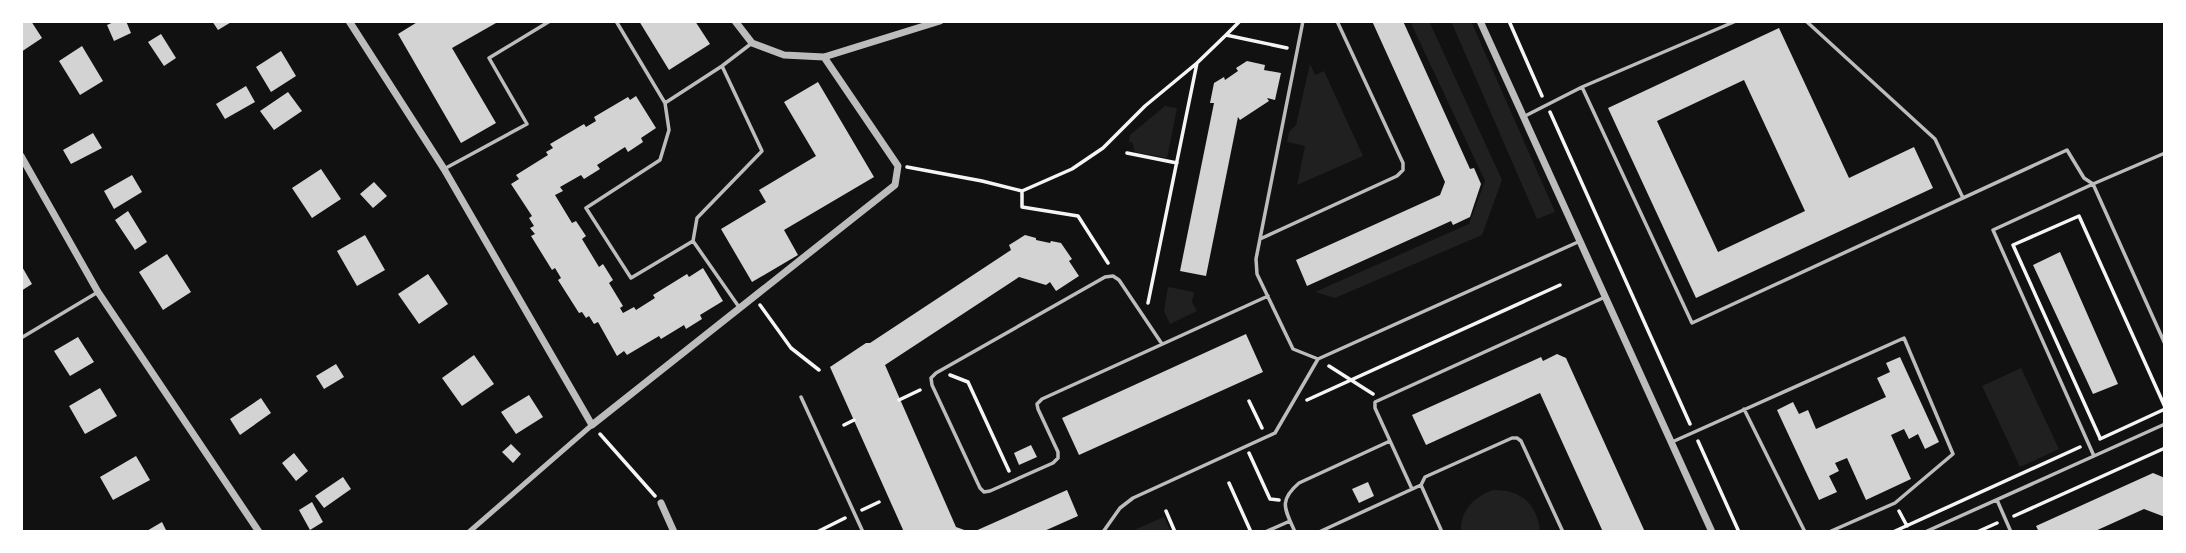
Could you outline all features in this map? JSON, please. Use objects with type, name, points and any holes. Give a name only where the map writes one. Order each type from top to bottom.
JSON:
[{"type":"street","points":[[349,21],[444,169],[592,425]]},
{"type":"street","points":[[735,21],[752,43],[784,55],[824,57],[940,21]]},
{"type":"street","points":[[1480,21],[1712,532]]},
{"type":"street","points":[[469,532],[592,425],[895,185],[898,166],[824,57]]},
{"type":"street","points":[[21,156],[98,292],[259,532]]},
{"type":"street","points":[[661,503],[674,532]]},
{"type":"lane","points":[[444,169],[527,124],[489,58],[550,21]]},
{"type":"lane","points":[[616,21],[665,103],[669,130],[660,160],[586,208],[631,278],[693,241]]},
{"type":"lane","points":[[1303,21],[1256,267],[1293,349],[1318,359]]},
{"type":"lane","points":[[1260,239],[1397,176],[1403,170],[1403,163],[1337,21]]},
{"type":"lane","points":[[1524,117],[1546,104],[1736,21]]},
{"type":"lane","points":[[1806,21],[1935,139],[1963,198]]},
{"type":"lane","points":[[665,103],[752,43]]},
{"type":"lane","points":[[722,66],[762,151],[697,218],[693,241],[740,308]]},
{"type":"lane","points":[[1582,88],[1692,323],[2067,150],[2084,178],[2093,184],[2165,344]]},
{"type":"lane","points":[[2094,456],[1993,230],[2165,153]]},
{"type":"lane","points":[[1103,532],[1126,502],[1266,438],[1280,427],[1318,359],[1580,241]]},
{"type":"lane","points":[[1162,344],[1119,280],[1105,276],[939,371],[931,378],[932,385],[980,488],[984,492],[990,491],[1053,463],[1058,458],[1058,452],[1038,409],[1037,404],[1042,399],[1268,296]]},
{"type":"lane","points":[[21,338],[98,292]]},
{"type":"lane","points":[[1412,489],[1375,408],[1376,402],[1605,297]]},
{"type":"lane","points":[[1671,442],[1904,338],[1953,454],[1895,503],[1829,532]]},
{"type":"lane","points":[[801,397],[863,532]]},
{"type":"lane","points":[[1744,409],[1805,532]]},
{"type":"lane","points":[[1925,532],[2165,424]]},
{"type":"lane","points":[[1319,532],[1421,485],[1425,477],[1512,438],[1521,441],[1563,532]]},
{"type":"lane","points":[[1295,532],[1284,501],[1289,491],[1299,483],[1390,441]]},
{"type":"lane","points":[[1421,485],[1442,532]]},
{"type":"lane","points":[[1997,500],[2011,532]]},
{"type":"lane","points":[[1265,532],[1290,521]]},
{"type":"path","points":[[898,166],[1022,191],[1072,169],[1104,148],[1144,106],[1197,62],[1240,21]]},
{"type":"path","points":[[1509,21],[1739,532]]},
{"type":"path","points":[[1226,35],[1288,48]]},
{"type":"path","points":[[1148,303],[1197,62]]},
{"type":"path","points":[[1127,153],[1177,163]]},
{"type":"path","points":[[1022,191],[1023,207],[1077,216],[1108,263]]},
{"type":"path","points":[[1893,532],[2089,444],[2165,408],[2079,216],[2013,245],[2100,438]]},
{"type":"path","points":[[1291,407],[1560,285]]},
{"type":"path","points":[[754,297],[791,348],[819,370]]},
{"type":"path","points":[[1318,359],[1380,399]]},
{"type":"path","points":[[939,371],[968,382],[1013,481]]},
{"type":"path","points":[[899,400],[920,390]]},
{"type":"path","points":[[1249,401],[1266,438]]},
{"type":"path","points":[[844,425],[854,420]]},
{"type":"path","points":[[592,425],[661,503]]},
{"type":"path","points":[[1247,447],[1270,499],[1284,501]]},
{"type":"path","points":[[1978,532],[2165,447]]},
{"type":"path","points":[[1229,483],[1251,532]]},
{"type":"path","points":[[1895,503],[1907,526]]},
{"type":"path","points":[[1166,512],[1175,532]]},
{"type":"shaded area","points":[[1410,21],[1429,21],[1502,180],[1482,235],[1335,298],[1315,292],[1469,224],[1485,181]]},
{"type":"shaded area","points":[[1451,21],[1471,21],[1555,212],[1537,219]]},
{"type":"shaded area","points":[[1310,64],[1315,75],[1324,71],[1363,156],[1297,185],[1305,146],[1287,142],[1289,132],[1296,125]]},
{"type":"shaded area","points":[[1165,106],[1177,108],[1167,158],[1135,152],[1132,142],[1129,142],[1130,135]]},
{"type":"shaded area","points":[[1168,287],[1194,292],[1192,302],[1197,311],[1170,324],[1164,311]]},
{"type":"shaded area","points":[[2021,368],[2059,449],[2020,467],[1982,386]]},
{"type":"shaded area","points":[[1493,490],[1512,492],[1526,500],[1536,514],[1540,532],[1461,532],[1463,517],[1470,505]]},
{"type":"shaded area","points":[[1164,517],[1171,532],[1132,532],[1132,531]]},
{"type":"building","points":[[21,21],[31,21],[42,38],[21,52]]},
{"type":"building","points":[[126,21],[131,33],[114,41],[107,25]]},
{"type":"building","points":[[212,21],[233,21],[218,30]]},
{"type":"building","points":[[419,21],[496,23],[452,48],[496,123],[461,143],[398,34]]},
{"type":"building","points":[[639,21],[695,21],[710,44],[669,70]]},
{"type":"building","points":[[1372,21],[1403,21],[1470,169],[1474,168],[1481,184],[1470,217],[1453,225],[1451,221],[1307,286],[1296,260],[1440,195],[1445,182]]},
{"type":"building","points":[[1779,28],[1849,178],[1914,147],[1933,188],[1696,298],[1608,108]],"holes":[[[1744,80],[1805,211],[1718,252],[1657,121]]]},
{"type":"building","points":[[161,34],[176,58],[164,66],[148,42]]},
{"type":"building","points":[[82,46],[103,81],[80,95],[59,61]]},
{"type":"building","points":[[281,51],[296,76],[271,92],[256,67]]},
{"type":"building","points":[[1247,61],[1265,65],[1264,70],[1281,73],[1275,100],[1267,98],[1269,101],[1240,120],[1238,117],[1206,276],[1180,271],[1214,103],[1210,103],[1214,83],[1224,77],[1225,80]]},
{"type":"building","points":[[818,82],[874,177],[784,230],[798,255],[752,282],[721,229],[766,202],[759,190],[816,156],[784,102]]},
{"type":"building","points":[[246,86],[255,102],[225,119],[216,104]]},
{"type":"building","points":[[288,92],[302,111],[274,130],[260,111]]},
{"type":"building","points":[[636,96],[656,128],[641,138],[643,142],[628,152],[625,147],[597,165],[600,169],[584,179],[581,175],[560,187],[563,191],[555,195],[572,223],[576,221],[586,236],[582,239],[599,267],[603,264],[613,280],[609,283],[623,306],[620,308],[623,313],[634,307],[636,310],[655,298],[653,295],[687,274],[689,277],[703,268],[723,301],[700,315],[702,319],[686,329],[684,325],[627,355],[624,351],[617,356],[598,322],[594,324],[589,316],[586,318],[582,312],[579,313],[558,280],[561,278],[555,268],[552,270],[531,236],[535,234],[530,228],[534,226],[529,218],[532,216],[511,184],[519,179],[516,175],[548,155],[546,152],[553,148],[550,144],[584,124],[586,127],[596,121],[594,117],[628,97],[630,100]]},
{"type":"building","points":[[93,133],[102,148],[71,164],[63,150]]},
{"type":"building","points":[[321,169],[341,199],[312,218],[292,188]]},
{"type":"building","points":[[132,175],[142,192],[114,209],[104,191]]},
{"type":"building","points":[[374,182],[387,196],[373,208],[360,194]]},
{"type":"building","points":[[128,211],[147,242],[135,250],[115,220]]},
{"type":"building","points":[[365,235],[385,270],[357,286],[337,251]]},
{"type":"building","points":[[1025,235],[1036,240],[1061,243],[1079,276],[1056,291],[1050,282],[1046,285],[1019,277],[885,365],[956,527],[970,532],[904,532],[830,367],[1011,250],[1009,245]]},
{"type":"building","points":[[2060,252],[2118,384],[2093,394],[2033,265]]},
{"type":"building","points":[[167,254],[191,292],[163,310],[139,272]]},
{"type":"building","points":[[21,265],[32,284],[21,291]]},
{"type":"building","points":[[428,274],[448,304],[419,324],[398,294]]},
{"type":"building","points":[[1246,334],[1263,372],[1079,455],[1062,418]]},
{"type":"building","points":[[78,337],[94,362],[70,376],[54,351]]},
{"type":"building","points":[[1557,354],[1566,358],[1645,532],[1603,532],[1540,393],[1426,445],[1412,415],[1541,357],[1543,361]]},
{"type":"building","points":[[474,355],[494,384],[462,406],[442,378]]},
{"type":"building","points":[[1900,357],[1939,442],[1925,449],[1918,434],[1909,439],[1904,429],[1891,435],[1911,479],[1866,500],[1847,458],[1835,463],[1839,471],[1829,476],[1837,492],[1819,500],[1777,410],[1793,402],[1799,414],[1808,410],[1816,429],[1886,397],[1877,378],[1890,372],[1886,363]]},
{"type":"building","points":[[336,364],[344,377],[324,389],[316,376]]},
{"type":"building","points":[[100,388],[117,416],[85,434],[69,406]]},
{"type":"building","points":[[529,395],[543,417],[516,434],[501,412]]},
{"type":"building","points":[[261,398],[271,413],[240,435],[230,419]]},
{"type":"building","points":[[511,444],[521,454],[513,463],[502,452]]},
{"type":"building","points":[[1031,445],[1037,457],[1019,465],[1014,453]]},
{"type":"building","points":[[294,453],[308,471],[296,481],[282,463]]},
{"type":"building","points":[[136,456],[150,480],[113,500],[100,477]]},
{"type":"building","points":[[2153,473],[2165,478],[2165,517],[2144,509],[2093,532],[2039,532],[2036,526]]},
{"type":"building","points":[[343,477],[351,489],[324,508],[315,496]]},
{"type":"building","points":[[1368,482],[1374,496],[1359,503],[1352,489]]},
{"type":"building","points":[[1067,490],[1078,516],[1042,532],[973,532]]},
{"type":"building","points":[[312,502],[323,522],[310,530],[299,510]]},
{"type":"building","points":[[162,522],[167,532],[145,532]]}]
